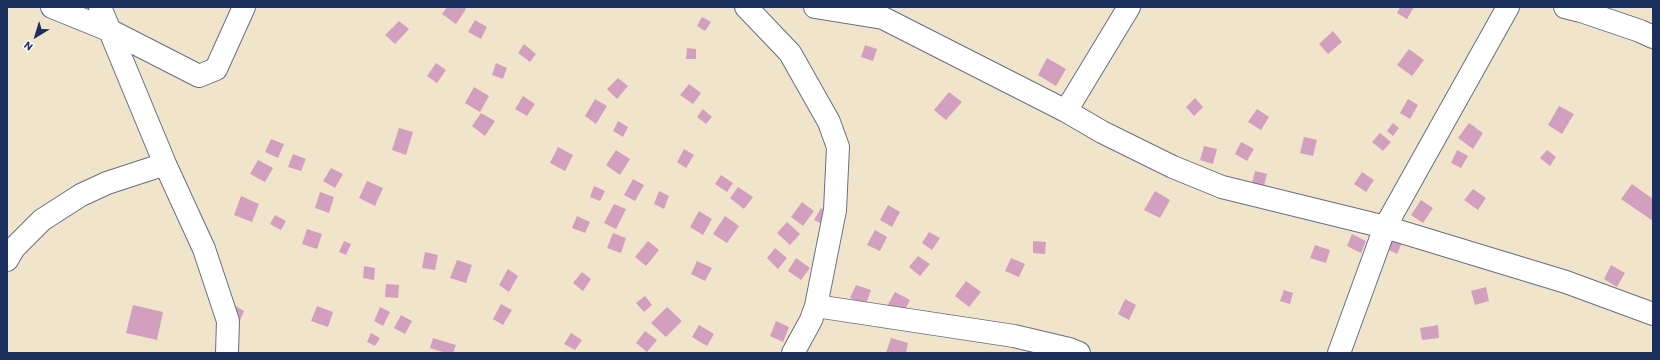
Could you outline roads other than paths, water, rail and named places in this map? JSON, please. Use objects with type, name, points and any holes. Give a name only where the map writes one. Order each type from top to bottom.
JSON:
[{"type":"street","points":[[52,7],[111,32],[199,76],[216,70],[244,7]]},
{"type":"street","points":[[100,7],[165,164],[204,249],[228,321],[227,353]]},
{"type":"street","points":[[746,7],[790,53],[829,122],[838,147],[835,210],[816,306],[811,320],[793,353]]},
{"type":"street","points":[[815,7],[886,13],[1102,132],[1173,167],[1222,187],[1385,227],[1566,282],[1653,314]]},
{"type":"street","points":[[1066,111],[1130,7]]},
{"type":"street","points":[[1339,353],[1385,227],[1508,7]]},
{"type":"street","points":[[1577,8],[1653,37]]},
{"type":"street","points":[[7,260],[14,248],[42,220],[81,195],[107,183],[165,164]]},
{"type":"street","points":[[816,306],[1014,336],[1069,349],[1079,353]]}]
